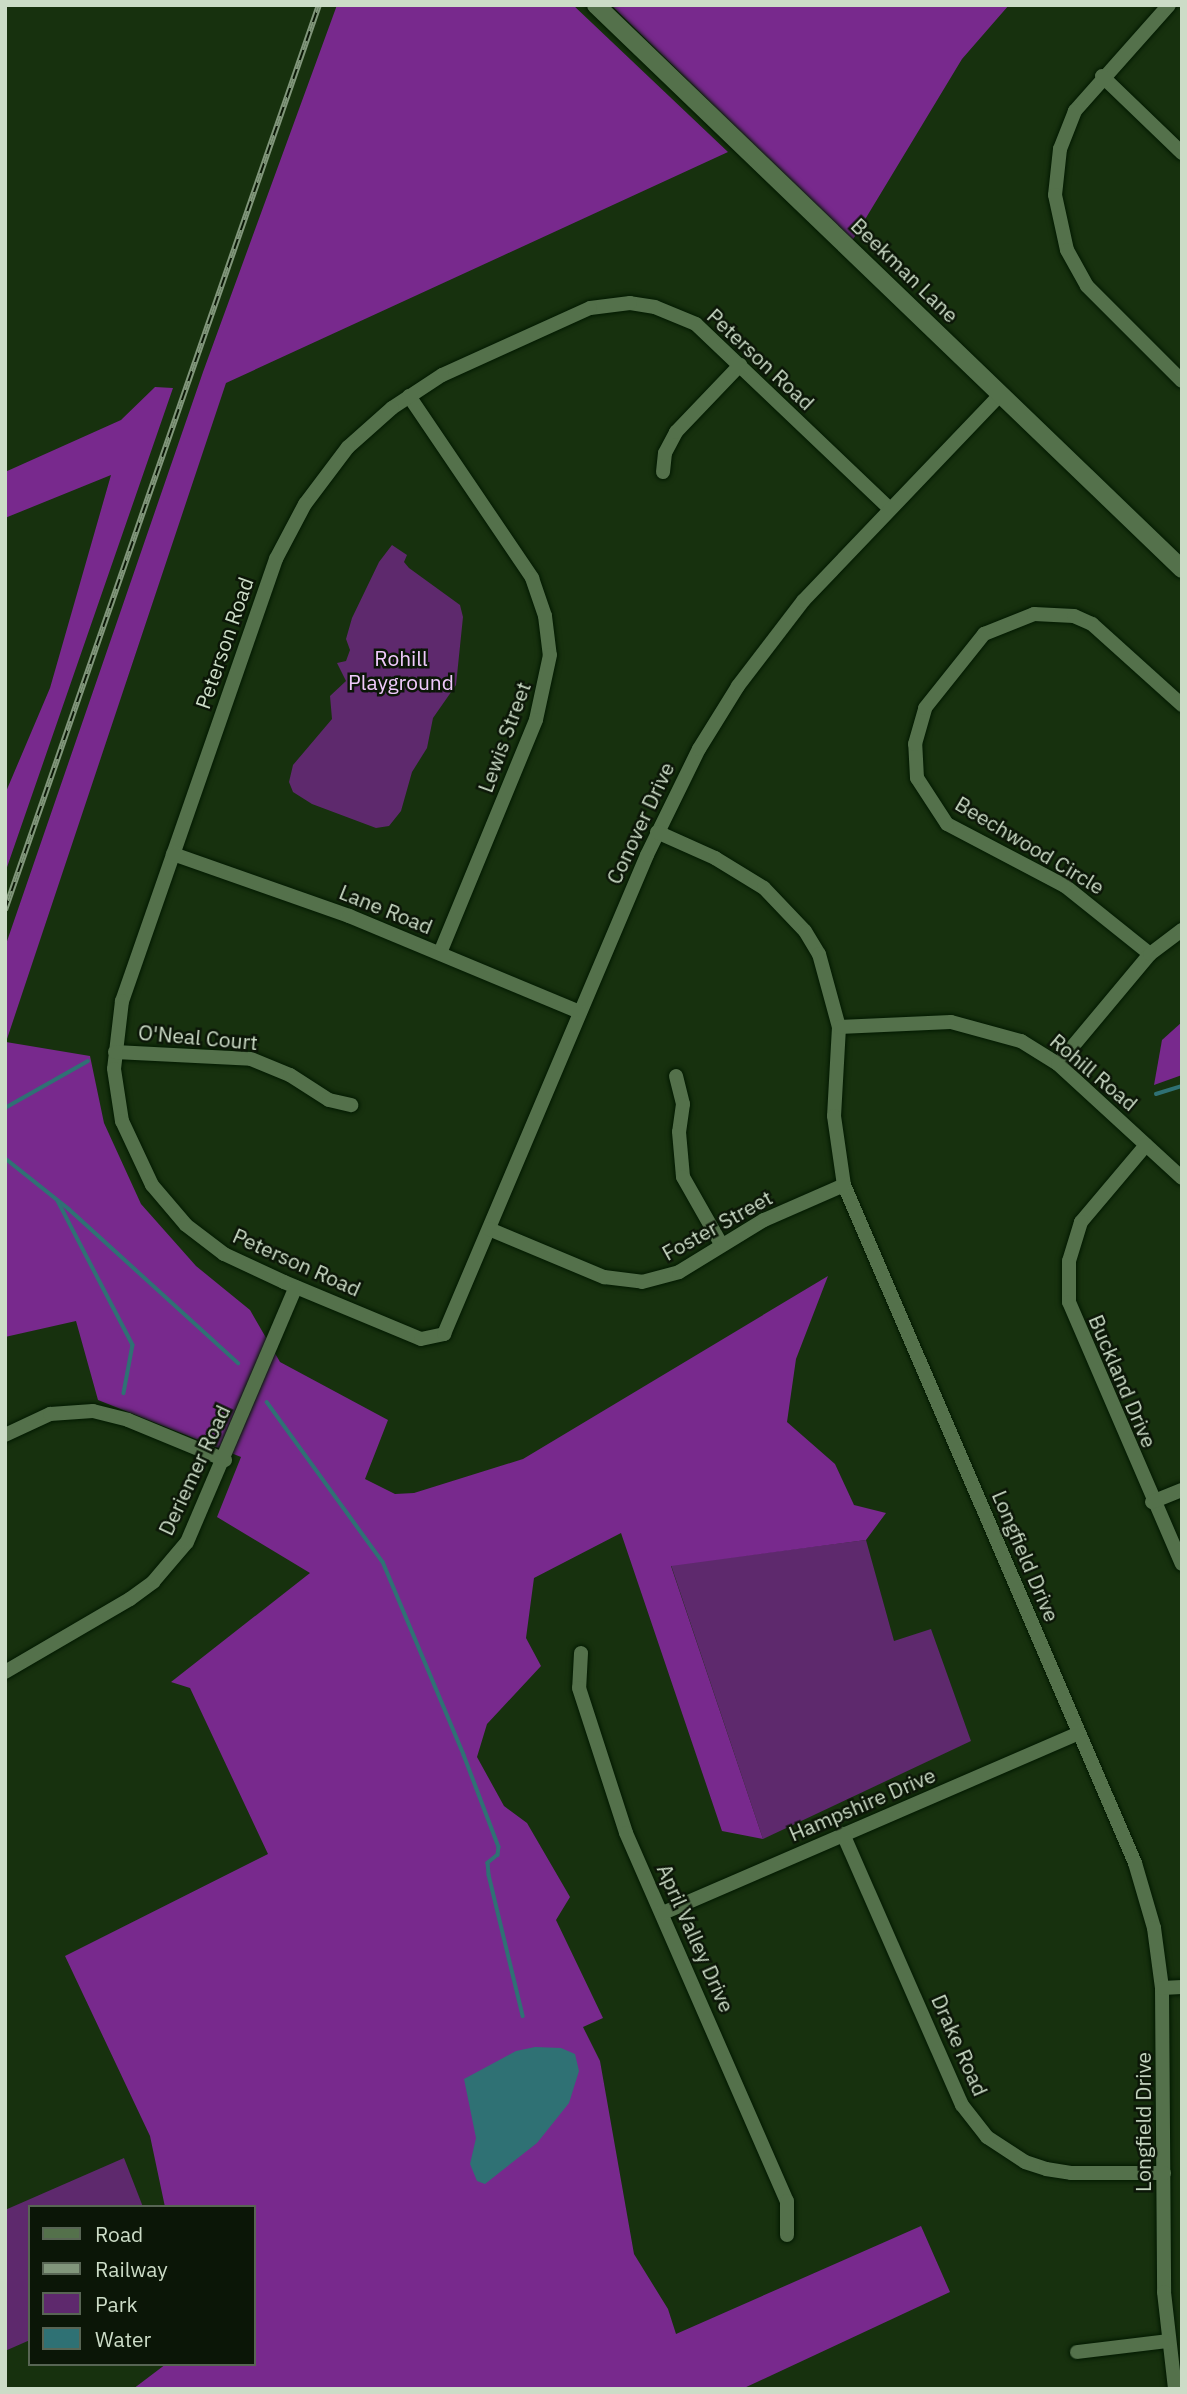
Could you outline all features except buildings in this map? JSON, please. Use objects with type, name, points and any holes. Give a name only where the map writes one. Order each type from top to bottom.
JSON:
[{"type":"street","name":"Beekman Lane","points":[[596,5],[1182,569]]},
{"type":"street","points":[[1169,5],[1102,76],[1066,130],[1056,172],[1057,216],[1067,250],[1087,286],[1182,381]]},
{"type":"street","points":[[1102,76],[1182,153]]},
{"type":"street","name":"Peterson Road","points":[[431,1339],[296,1287],[224,1254],[168,1207],[130,1143],[117,1098],[114,1052],[122,1001],[289,531],[348,447],[409,396],[442,375],[568,316],[610,304],[655,307],[696,324],[890,509]]},
{"type":"street","points":[[663,472],[665,453],[676,432],[740,365]]},
{"type":"street","name":"Conover Drive","points":[[431,1339],[450,1325],[657,832],[699,749],[746,675],[803,601],[1001,394]]},
{"type":"street","name":"Lewis Street","points":[[409,396],[532,578],[545,615],[550,655],[536,720],[440,953]]},
{"type":"street","name":"Beechwood Circle","points":[[1150,954],[1065,886],[947,824],[917,778],[915,744],[926,708],[984,634],[1034,614],[1074,615],[1092,624],[1182,705]]},
{"type":"street","name":"Longfield Drive","points":[[657,832],[743,873],[785,907],[819,954],[839,1027],[834,1116],[844,1185],[1142,1884],[1162,1988],[1168,2341],[1175,2389]]},
{"type":"street","name":"Lane Road","points":[[173,854],[349,916],[580,1012]]},
{"type":"street","points":[[1058,1064],[1150,954],[1182,930]]},
{"type":"street","name":"Rohill Road","points":[[839,1027],[919,1021],[975,1025],[1021,1041],[1058,1064],[1182,1178]]},
{"type":"street","name":"O'Neal Court","points":[[114,1052],[251,1059],[290,1074],[328,1100],[351,1105]]},
{"type":"street","points":[[676,1076],[683,1104],[679,1132],[682,1177],[721,1244]]},
{"type":"street","name":"Buckland Drive","points":[[1146,1145],[1081,1222],[1067,1282],[1074,1322],[1152,1502],[1182,1564]]},
{"type":"street","name":"Foster Street","points":[[489,1229],[623,1282],[660,1279],[721,1244],[844,1185]]},
{"type":"street","name":"Deriemer Road","points":[[5,1672],[153,1582],[187,1542],[225,1460],[296,1287]]},
{"type":"street","points":[[5,1435],[50,1414],[93,1411],[128,1420],[225,1460]]},
{"type":"street","points":[[1152,1502],[1182,1490]]},
{"type":"street","name":"April Valley Drive","points":[[581,1653],[579,1688],[626,1833],[787,2201],[787,2235]]},
{"type":"street","name":"Hampshire Drive","points":[[663,1913],[1079,1733]]},
{"type":"street","name":"Drake Road","points":[[844,1834],[962,2105],[987,2137],[1025,2162],[1046,2169],[1071,2174],[1164,2173]]},
{"type":"street","points":[[1162,1988],[1182,1987]]},
{"type":"street","points":[[1077,2352],[1168,2341]]},
{"type":"green space","name":"Rohill Playground","points":[[392,545],[407,555],[404,562],[409,568],[460,605],[463,617],[456,685],[433,718],[427,748],[412,772],[401,811],[389,826],[376,828],[312,804],[293,792],[289,782],[293,765],[332,719],[330,696],[346,681],[337,663],[346,661],[350,650],[346,639],[352,618],[379,562]]},
{"type":"green space","points":[[866,1540],[894,1641],[931,1629],[971,1741],[763,1839],[671,1565]]},
{"type":"green space","points":[[124,2158],[142,2205],[28,2205],[28,2341],[5,2351],[5,2210]]},
{"type":"shaded area","points":[[337,5],[573,5],[728,152],[226,383],[6,1042],[90,1056],[104,1123],[141,1204],[196,1266],[250,1310],[280,1362],[388,1420],[365,1479],[395,1494],[414,1493],[523,1459],[828,1276],[796,1359],[787,1422],[835,1464],[854,1505],[886,1513],[866,1540],[671,1566],[763,1839],[722,1831],[621,1533],[534,1578],[526,1638],[541,1666],[487,1724],[477,1757],[504,1806],[527,1823],[570,1897],[556,1920],[603,2018],[583,2027],[600,2061],[634,2254],[668,2309],[676,2334],[921,2226],[950,2292],[742,2389],[133,2389],[163,2366],[256,2366],[256,2205],[165,2205],[150,2136],[65,1956],[268,1854],[190,1688],[171,1682],[310,1573],[217,1517],[241,1457],[98,1400],[76,1321],[5,1337],[5,947],[203,372]]},
{"type":"shaded area","points":[[611,5],[1009,5],[962,59],[852,241]]},
{"type":"shaded area","points":[[155,387],[173,388],[5,873],[5,794],[50,688],[111,475],[5,518],[5,472],[121,420]]},
{"type":"shaded area","points":[[1182,1022],[1182,1075],[1154,1085],[1162,1040]]},
{"type":"water","points":[[535,2047],[561,2048],[575,2054],[579,2071],[569,2103],[537,2143],[485,2184],[477,2181],[470,2164],[476,2138],[464,2079],[516,2051]]},
{"type":"waterway","points":[[5,1108],[88,1061]]},
{"type":"waterway","points":[[1156,1094],[1182,1086]]},
{"type":"waterway","points":[[5,1158],[69,1209],[238,1363]]},
{"type":"waterway","points":[[58,1201],[133,1345],[124,1393]]},
{"type":"waterway","points":[[267,1402],[383,1562],[464,1755],[499,1847],[498,1855],[488,1863],[489,1875],[523,2016]]},
{"type":"railway","points":[[5,910],[319,5]]}]
